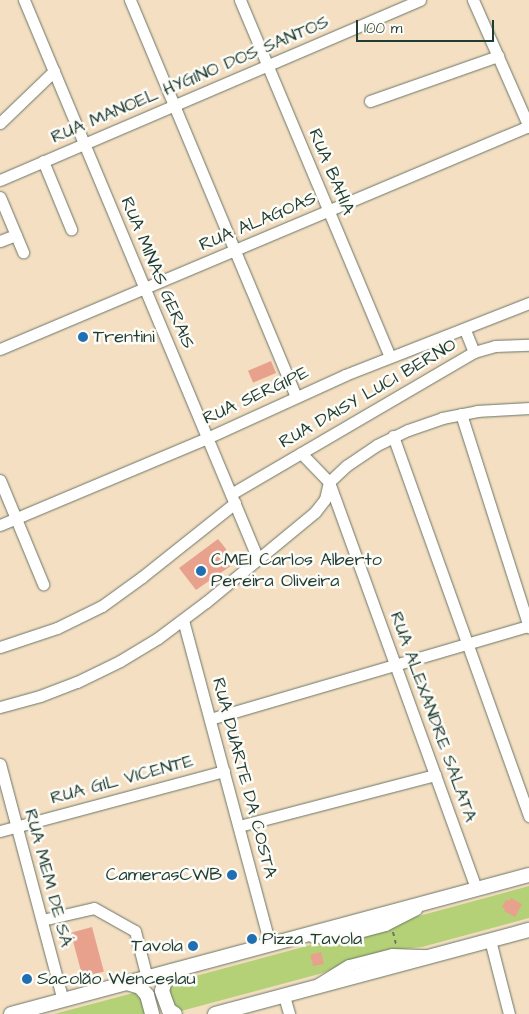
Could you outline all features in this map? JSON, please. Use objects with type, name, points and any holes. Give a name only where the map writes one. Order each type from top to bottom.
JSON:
[{"type":"main road","points":[[11,1014],[529,875]]},
{"type":"main road","points":[[215,1014],[529,930]]},
{"type":"main road","points":[[172,971],[165,981],[162,990],[169,1010],[175,1014]]},
{"type":"main road","points":[[127,983],[140,988],[147,995],[152,1014]]},
{"type":"street","name":"RUA MINAS GERAIS","points":[[24,0],[258,559]]},
{"type":"street","points":[[130,0],[296,398]]},
{"type":"street","name":"RUA BAHIA","points":[[240,0],[390,357]]},
{"type":"street","name":"RUA MANOEL HYGINO DOS SANTOS","points":[[0,180],[268,65],[396,5],[420,0]]},
{"type":"street","points":[[473,0],[529,127]]},
{"type":"street","points":[[370,101],[498,56]]},
{"type":"street","points":[[0,123],[54,71]]},
{"type":"street","name":"RUA ALAGOAS","points":[[0,349],[529,127]]},
{"type":"street","points":[[43,161],[71,229]]},
{"type":"street","points":[[0,197],[23,252]]},
{"type":"street","points":[[0,241],[16,235]]},
{"type":"street","name":"RUA SERGIPE","points":[[0,525],[208,438],[390,357],[465,330],[529,303]]},
{"type":"street","points":[[465,330],[474,352]]},
{"type":"street","name":"RUA DAISY LUCI BERNO","points":[[0,647],[57,628],[102,606],[142,577],[233,499],[301,453],[474,352],[495,346],[529,345]]},
{"type":"street","points":[[0,707],[40,696],[99,672],[139,650],[183,620],[321,506],[329,482],[352,462],[393,436],[425,424],[461,414],[529,408]]},
{"type":"street","points":[[210,719],[529,627],[461,414]]},
{"type":"street","points":[[393,436],[529,816]]},
{"type":"street","name":"RUA ALEXANDRE SALATA","points":[[301,453],[329,482],[476,889]]},
{"type":"street","points":[[0,480],[43,584]]},
{"type":"street","name":"RUA DUARTE DA COSTA","points":[[183,620],[270,944]]},
{"type":"street","name":"RUA MEM DE SÁ","points":[[0,764],[63,1000]]},
{"type":"street","name":"RUA GIL VICENTE","points":[[0,831],[224,771]]},
{"type":"street","points":[[239,826],[435,775]]},
{"type":"street","points":[[298,937],[344,936],[390,922],[434,901]]},
{"type":"street","points":[[42,920],[94,908],[135,931],[147,978]]},
{"type":"street","points":[[490,940],[509,1014]]},
{"type":"street","points":[[310,988],[349,965],[399,953],[434,955]]},
{"type":"street","points":[[284,996],[289,1014]]},
{"type":"path","points":[[390,922],[399,953]]},
{"type":"green space","points":[[529,886],[529,918],[422,947],[392,950],[348,962],[323,973],[181,1011],[171,1004],[169,987],[173,982],[314,944],[343,942],[387,930],[415,917]]},
{"type":"green space","points":[[137,992],[142,994],[149,1014],[54,1014]]},
{"type":"building","points":[[271,361],[276,373],[253,383],[248,371]]},
{"type":"building","points":[[218,539],[231,555],[227,558],[232,565],[196,590],[179,568]]},
{"type":"building","points":[[511,898],[522,904],[515,917],[504,911],[505,909],[502,907],[506,900],[509,901]]},
{"type":"building","points":[[92,927],[104,971],[83,977],[71,933]]},
{"type":"building","points":[[321,952],[324,964],[313,966],[310,955]]},
{"type":"place","name":"Trentini","points":[[83,337]]},
{"type":"place","name":"CMEI Carlos Alberto Pereira Oliveira","points":[[201,571]]},
{"type":"place","name":"CamerasCWB","points":[[232,875]]},
{"type":"place","name":"Pizza Tavola","points":[[252,939]]},
{"type":"place","name":"Tavola","points":[[193,946]]},
{"type":"place","name":"Sacolão Wenceslau","points":[[27,979]]}]
